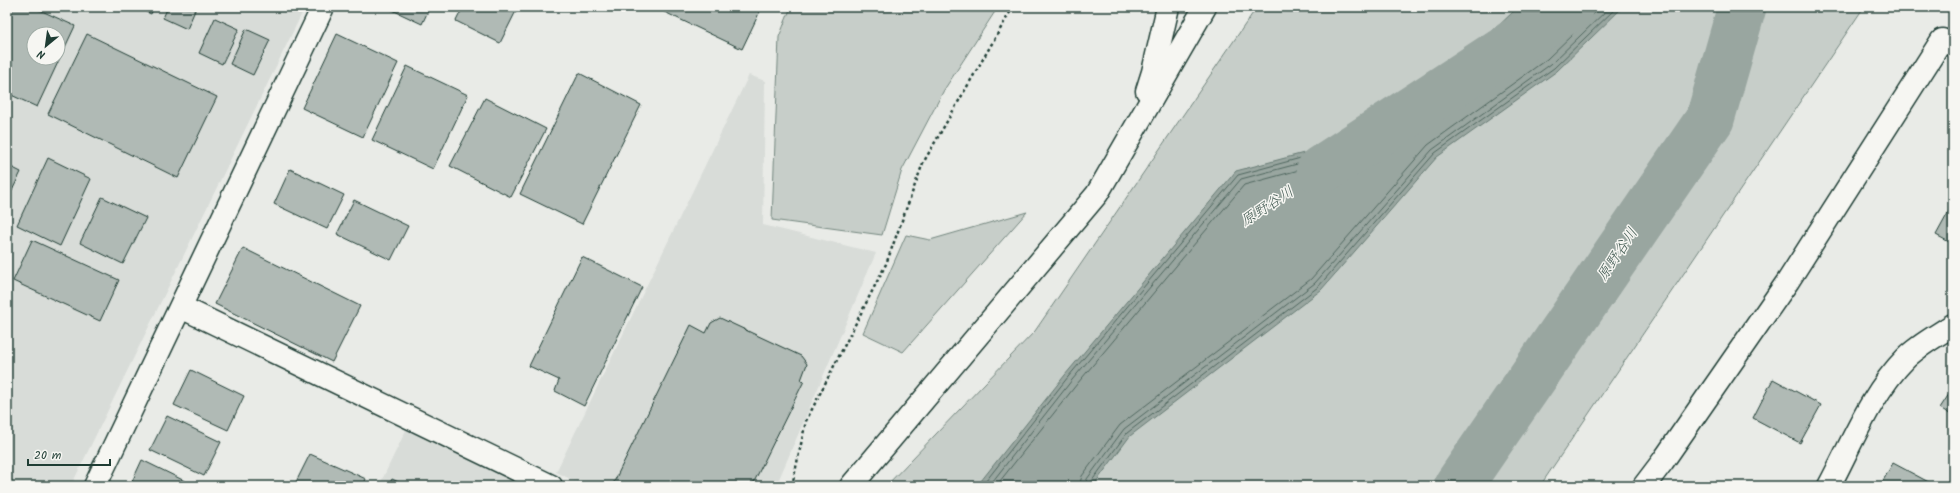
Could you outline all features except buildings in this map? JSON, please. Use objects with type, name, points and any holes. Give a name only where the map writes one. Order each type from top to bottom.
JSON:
[{"type":"street","points":[[95,486],[323,7]]},
{"type":"street","points":[[1134,131],[1153,72],[1168,7]]},
{"type":"street","points":[[851,486],[1097,194],[1205,7]]},
{"type":"street","points":[[1644,486],[1788,281],[1942,40],[1953,45]]},
{"type":"street","points":[[180,308],[550,486]]},
{"type":"street","points":[[1829,486],[1875,398],[1890,375],[1907,357],[1953,324]]},
{"type":"path","points":[[792,486],[806,421],[886,264],[923,163],[1013,7]]},
{"type":"shaded area","points":[[7,7],[305,7],[71,486],[7,486]]},
{"type":"shaded area","points":[[791,7],[998,7],[944,90],[902,170],[882,235],[772,220],[779,37]]},
{"type":"shaded area","points":[[1257,7],[1864,7],[1540,486],[886,486],[1035,331]]},
{"type":"shaded area","points":[[749,75],[765,81],[763,225],[876,253],[776,486],[585,486],[556,472]]},
{"type":"shaded area","points":[[1027,212],[903,352],[863,333],[906,235],[930,240]]},
{"type":"shaded area","points":[[406,430],[522,486],[379,486]]},
{"type":"water","points":[[1518,7],[1623,7],[1557,71],[1437,157],[1321,290],[1130,436],[1093,486],[977,486],[1065,375],[1236,171],[1391,130]]},
{"type":"waterway","name":"原野谷川","points":[[1321,170],[1570,7]]},
{"type":"waterway","name":"原野谷川","points":[[1458,486],[1710,119],[1742,7]]}]
